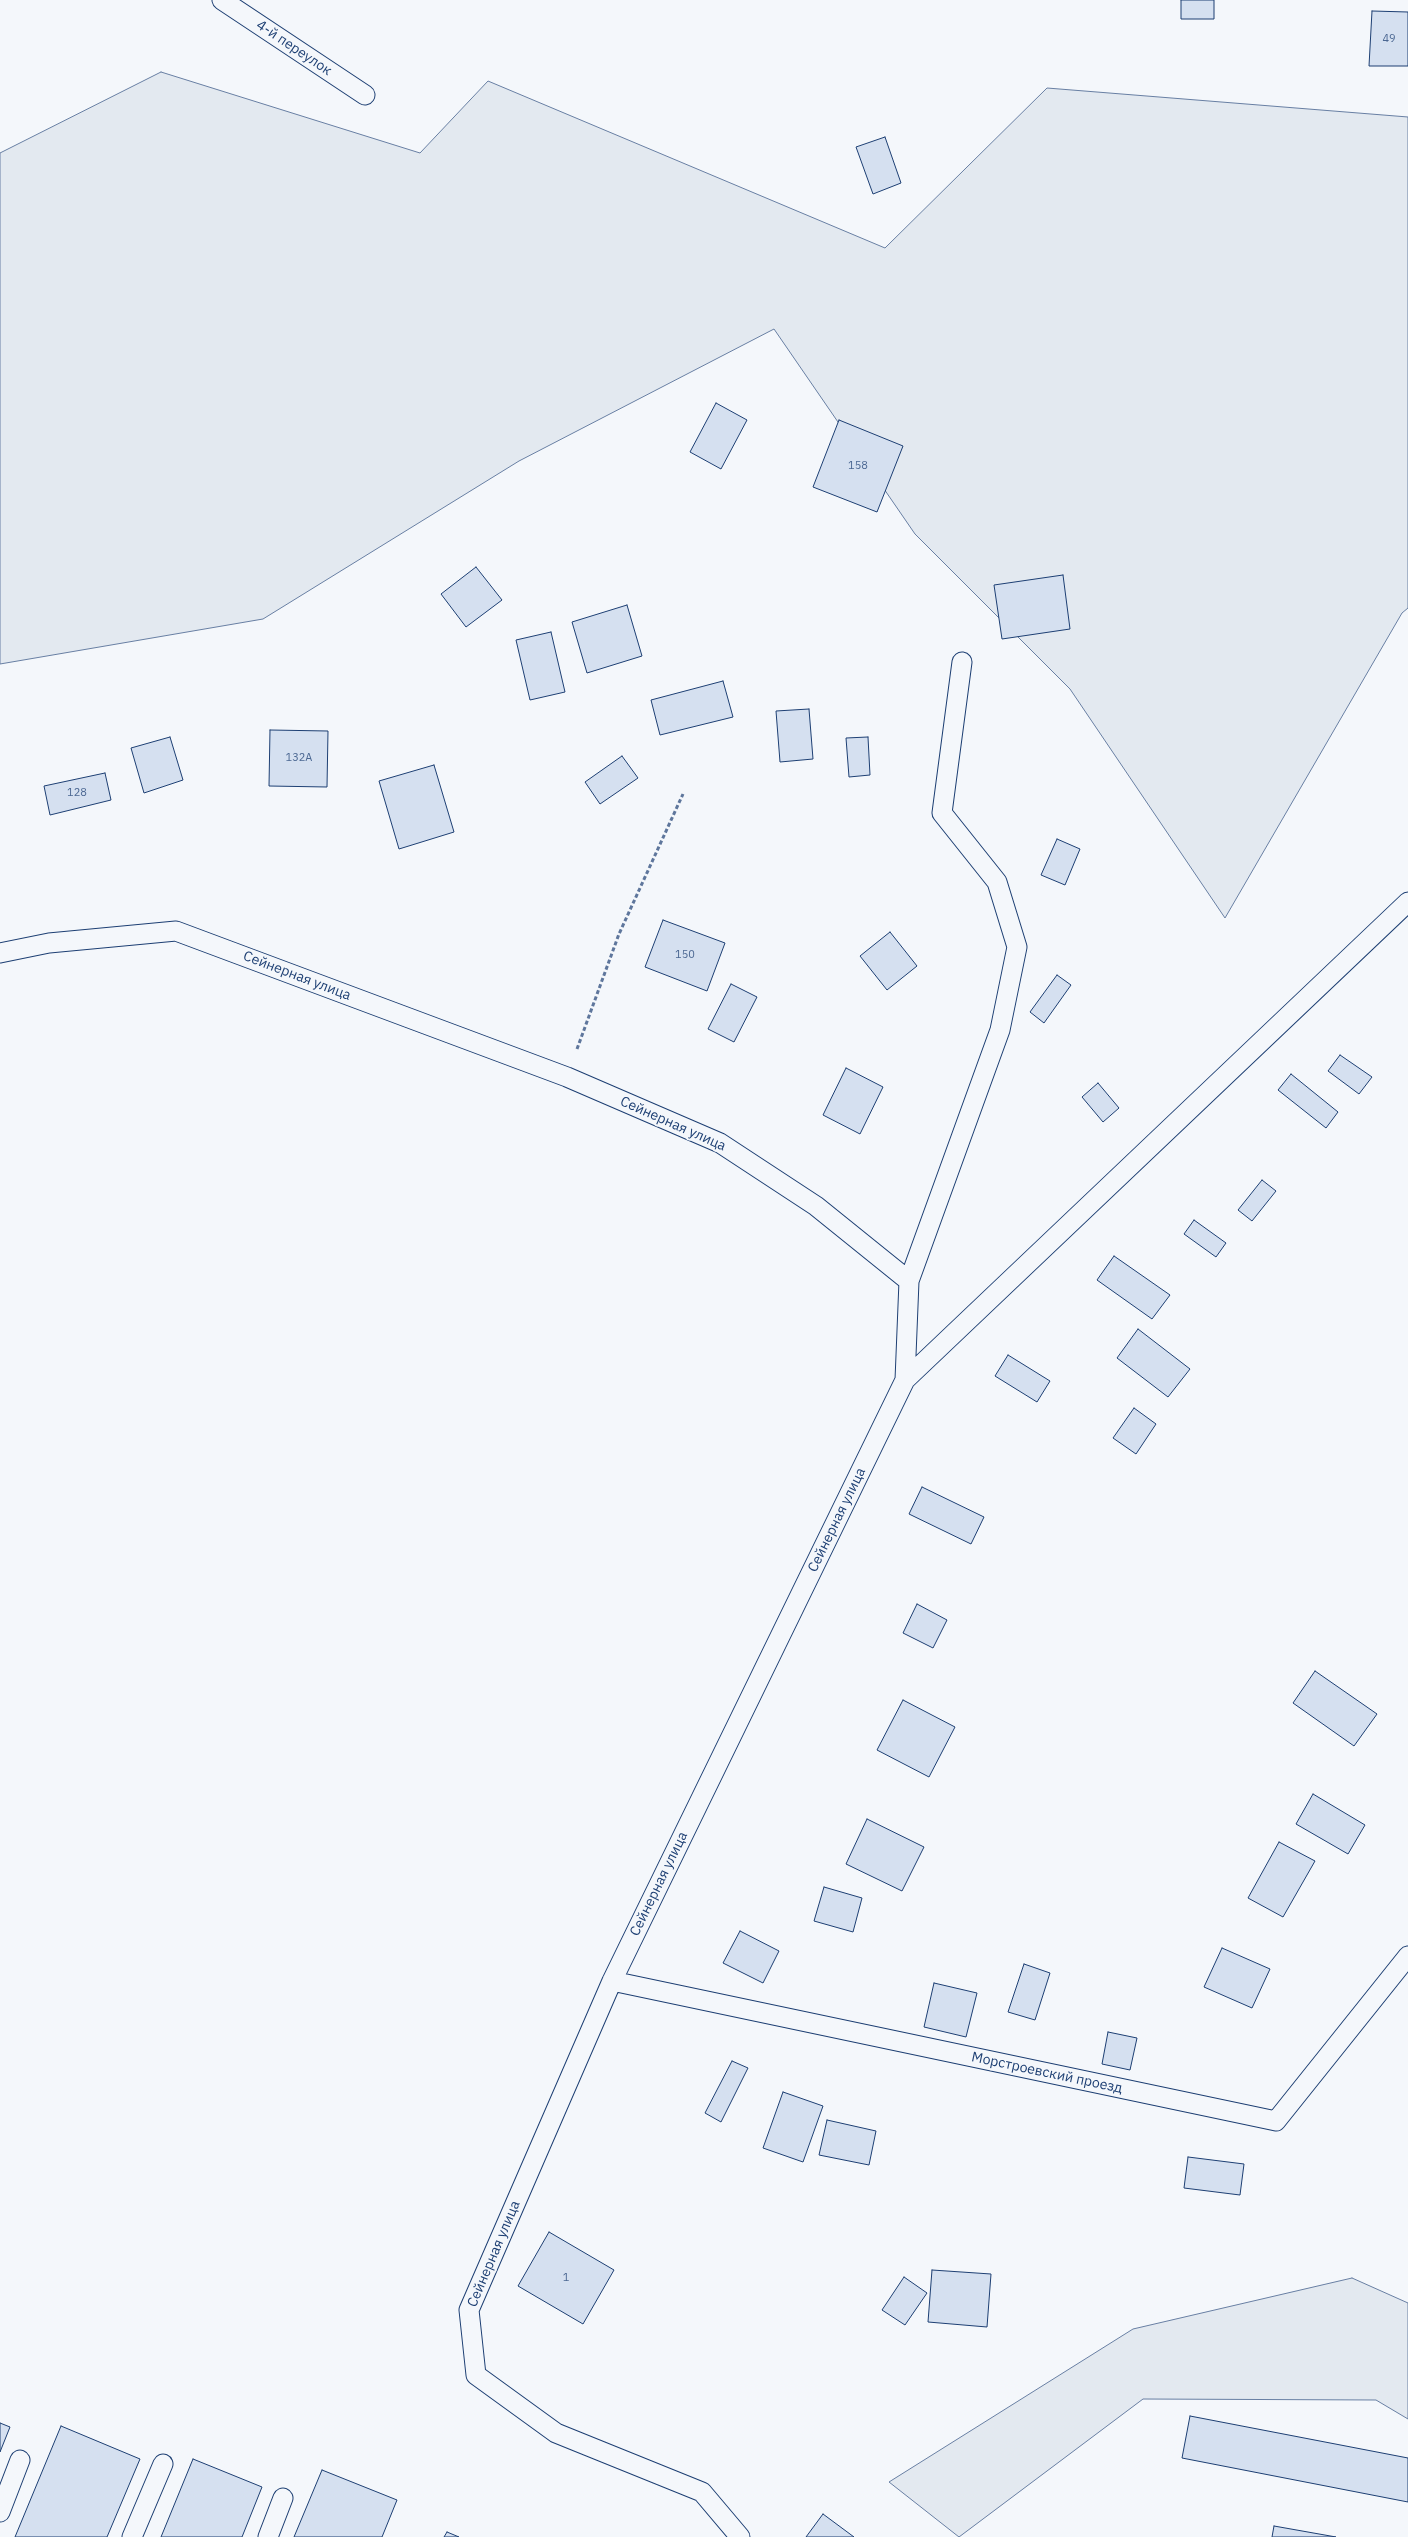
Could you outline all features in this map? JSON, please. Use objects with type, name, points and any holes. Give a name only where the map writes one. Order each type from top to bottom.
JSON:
[{"type":"lane","name":"4-й переулок","points":[[222,0],[365,95]]},
{"type":"lane","points":[[909,1280],[1000,1030],[1017,947],[997,882],[942,813],[962,662]]},
{"type":"lane","points":[[905,1380],[1408,902]]},
{"type":"lane","name":"Сейнерная улица","points":[[0,954],[49,943],[176,931],[567,1077],[720,1143],[816,1206],[909,1280],[905,1380],[612,1981],[468,2310],[476,2375],[556,2433],[702,2492],[740,2537]]},
{"type":"lane","name":"Морстроевский проезд","points":[[612,1981],[1276,2120],[1408,1956]]},
{"type":"lane","points":[[0,2512],[20,2460]]},
{"type":"lane","points":[[132,2537],[163,2464]]},
{"type":"lane","points":[[268,2537],[283,2498]]},
{"type":"path","points":[[567,1077],[619,934],[683,794]]},
{"type":"shaded area","points":[[161,72],[420,153],[488,81],[885,248],[1047,88],[1408,117],[1408,608],[1402,613],[1225,918],[1070,689],[915,534],[774,329],[519,461],[263,619],[0,664],[0,153]]},
{"type":"shaded area","points":[[1352,2278],[1408,2303],[1408,2419],[1376,2400],[1143,2399],[959,2537],[889,2482],[1133,2329]]},
{"type":"building","points":[[1181,0],[1214,0],[1214,19],[1181,19]]},
{"type":"building","points":[[1372,11],[1408,12],[1408,66],[1369,66]]},
{"type":"building","points":[[885,137],[901,183],[873,194],[856,147]]},
{"type":"building","points":[[716,403],[747,420],[721,469],[690,452]]},
{"type":"building","points":[[839,420],[903,446],[877,512],[813,487]]},
{"type":"building","points":[[476,567],[502,600],[466,627],[441,594]]},
{"type":"building","points":[[1063,575],[1070,629],[1002,639],[994,585]]},
{"type":"building","points":[[627,605],[642,656],[587,673],[572,622]]},
{"type":"building","points":[[551,632],[565,692],[530,700],[516,640]]},
{"type":"building","points":[[723,681],[733,717],[660,735],[651,700]]},
{"type":"building","points":[[809,709],[813,759],[780,762],[776,711]]},
{"type":"building","points":[[270,730],[328,731],[327,787],[269,786]]},
{"type":"building","points":[[170,737],[183,780],[144,793],[131,748]]},
{"type":"building","points":[[868,737],[870,775],[849,777],[846,738]]},
{"type":"building","points":[[622,756],[638,778],[600,804],[585,782]]},
{"type":"building","points":[[434,765],[454,832],[399,849],[379,781]]},
{"type":"building","points":[[105,773],[111,800],[50,815],[44,786]]},
{"type":"building","points":[[1057,839],[1080,849],[1065,885],[1041,875]]},
{"type":"building","points":[[663,920],[725,943],[707,991],[645,967]]},
{"type":"building","points":[[890,932],[917,966],[887,990],[860,956]]},
{"type":"building","points":[[1057,975],[1071,985],[1044,1023],[1030,1012]]},
{"type":"building","points":[[731,984],[757,997],[734,1042],[708,1029]]},
{"type":"building","points":[[1340,1055],[1372,1077],[1359,1094],[1328,1071]]},
{"type":"building","points":[[846,1068],[883,1087],[860,1134],[823,1115]]},
{"type":"building","points":[[1291,1074],[1338,1112],[1326,1128],[1278,1090]]},
{"type":"building","points":[[1098,1083],[1119,1108],[1103,1122],[1082,1097]]},
{"type":"building","points":[[1262,1180],[1276,1191],[1252,1221],[1238,1210]]},
{"type":"building","points":[[1194,1220],[1226,1243],[1216,1257],[1184,1234]]},
{"type":"building","points":[[1114,1256],[1170,1295],[1152,1319],[1097,1280]]},
{"type":"building","points":[[1138,1329],[1190,1369],[1168,1397],[1117,1358]]},
{"type":"building","points":[[1008,1355],[1050,1381],[1037,1402],[995,1376]]},
{"type":"building","points":[[1134,1408],[1156,1424],[1136,1454],[1113,1438]]},
{"type":"building","points":[[922,1487],[984,1517],[971,1544],[909,1514]]},
{"type":"building","points":[[917,1604],[947,1620],[933,1648],[903,1633]]},
{"type":"building","points":[[1315,1671],[1377,1714],[1354,1746],[1293,1703]]},
{"type":"building","points":[[903,1700],[955,1727],[929,1777],[877,1750]]},
{"type":"building","points":[[1313,1794],[1365,1825],[1348,1854],[1296,1824]]},
{"type":"building","points":[[867,1819],[924,1847],[902,1891],[846,1864]]},
{"type":"building","points":[[1279,1842],[1315,1861],[1283,1917],[1248,1898]]},
{"type":"building","points":[[824,1887],[862,1898],[853,1932],[814,1921]]},
{"type":"building","points":[[740,1931],[779,1951],[763,1983],[723,1963]]},
{"type":"building","points":[[1222,1948],[1270,1969],[1252,2008],[1204,1987]]},
{"type":"building","points":[[1024,1964],[1050,1973],[1035,2020],[1008,2012]]},
{"type":"building","points":[[934,1983],[977,1993],[966,2037],[924,2027]]},
{"type":"building","points":[[1108,2032],[1137,2038],[1130,2070],[1102,2064]]},
{"type":"building","points":[[732,2061],[748,2068],[721,2122],[705,2113]]},
{"type":"building","points":[[783,2092],[823,2106],[803,2162],[763,2148]]},
{"type":"building","points":[[827,2120],[876,2131],[869,2165],[819,2155]]},
{"type":"building","points":[[1188,2157],[1244,2164],[1240,2195],[1184,2188]]},
{"type":"building","points":[[549,2232],[614,2270],[583,2324],[518,2286]]},
{"type":"building","points":[[932,2270],[991,2274],[987,2327],[928,2322]]},
{"type":"building","points":[[904,2277],[927,2293],[905,2325],[882,2310]]},
{"type":"building","points":[[1190,2416],[1408,2458],[1408,2502],[1182,2458]]},
{"type":"building","points":[[0,2423],[10,2427],[0,2452]]},
{"type":"building","points":[[61,2426],[140,2459],[107,2537],[15,2537]]},
{"type":"building","points":[[193,2459],[262,2487],[242,2537],[161,2537]]},
{"type":"building","points":[[322,2470],[397,2500],[382,2537],[294,2537]]},
{"type":"building","points":[[823,2514],[854,2537],[806,2537]]},
{"type":"building","points":[[1274,2526],[1336,2537],[1272,2537]]},
{"type":"building","points":[[447,2532],[459,2537],[444,2537]]}]
